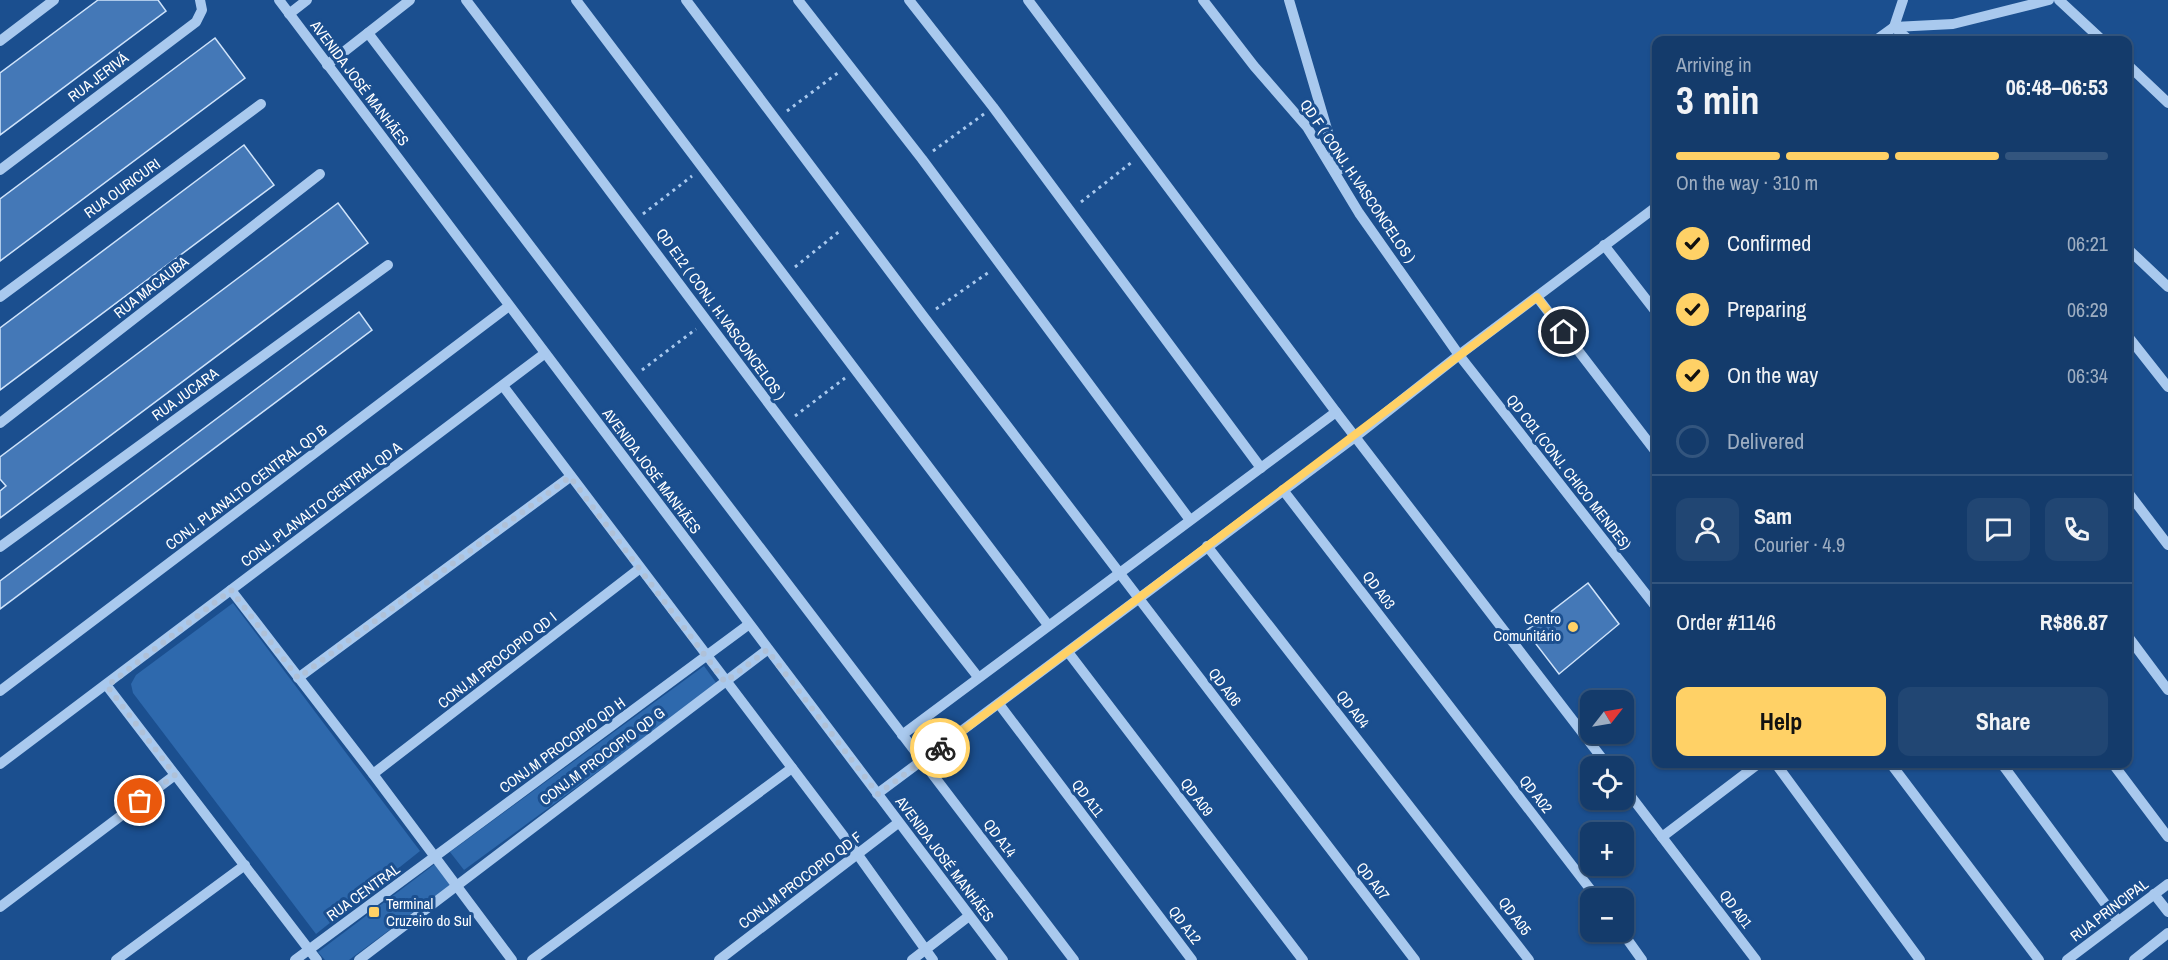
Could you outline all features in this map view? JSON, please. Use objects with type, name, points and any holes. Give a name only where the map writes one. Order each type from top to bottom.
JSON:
[{"type":"street","points":[[0,41],[54,0]]},
{"type":"street","name":"RUA JERIVÁ","points":[[0,170],[196,22],[202,10],[200,0]]},
{"type":"street","name":"AVENIDA JOSÉ MANHÃES","points":[[279,0],[748,625],[1003,960]]},
{"type":"street","points":[[290,14],[307,0]]},
{"type":"street","points":[[327,65],[410,0]]},
{"type":"street","name":"QD E12 ( CONJ. H.VASCONCELOS )","points":[[466,0],[634,220],[783,425],[978,677]]},
{"type":"street","points":[[576,0],[1048,625]]},
{"type":"street","name":"QD A06","points":[[686,0],[924,317],[1307,819]]},
{"type":"street","points":[[798,0],[922,159],[1190,520]]},
{"type":"street","points":[[909,0],[993,107],[1261,468]]},
{"type":"street","points":[[1028,0],[1144,152],[1336,412],[1600,756]]},
{"type":"street","name":"QD F ( CONJ. H.VASCONCELOS )","points":[[1203,0],[1254,66],[1307,127],[1359,213],[1459,355]]},
{"type":"street","points":[[1289,0],[1342,182]]},
{"type":"street","points":[[1894,27],[1903,0]]},
{"type":"street","points":[[1882,36],[1894,27],[1953,24],[2049,0]]},
{"type":"street","points":[[2059,0],[2098,36]]},
{"type":"street","points":[[1894,27],[1903,36]]},
{"type":"street","name":"QD A14","points":[[368,33],[1074,960]]},
{"type":"street","points":[[2132,69],[2168,103]]},
{"type":"street","name":"RUA OURICURI","points":[[0,297],[261,104]]},
{"type":"street","name":"RUA MACAUBA","points":[[0,423],[320,174]]},
{"type":"street","points":[[878,794],[1355,437],[1459,355],[1652,210]]},
{"type":"street","points":[[1604,245],[1652,307]]},
{"type":"street","points":[[2132,253],[2168,287]]},
{"type":"street","name":"RUA JUCARA","points":[[0,547],[388,265]]},
{"type":"street","points":[[1537,297],[1652,447]]},
{"type":"street","name":"CONJ. PLANALTO CENTRAL QD B","points":[[0,691],[509,306]]},
{"type":"street","points":[[2132,340],[2168,387]]},
{"type":"street","name":"CONJ. PLANALTO CENTRAL QD A","points":[[0,764],[107,686],[544,354]]},
{"type":"street","name":"QD C01 (CONJ. CHICO MENDES)","points":[[1459,355],[1652,602]]},
{"type":"street","points":[[503,386],[639,569],[858,855],[933,960]]},
{"type":"street","points":[[902,735],[1336,412]]},
{"type":"street","points":[[298,678],[570,477]]},
{"type":"street","name":"QD A03","points":[[1284,490],[1450,709]]},
{"type":"street","points":[[2132,497],[2168,545]]},
{"type":"street","name":"QD A04","points":[[1207,546],[1476,889]]},
{"type":"street","name":"CONJ.M PROCOPIO QD I","points":[[373,774],[639,569]]},
{"type":"street","points":[[231,590],[512,960]]},
{"type":"street","name":"CONJ.M PROCOPIO QD H","points":[[434,858],[748,625]]},
{"type":"street","points":[[2132,642],[2168,690]]},
{"type":"street","name":"CONJ.M PROCOPIO QD G","points":[[359,960],[767,650]]},
{"type":"street","name":"QD A09","points":[[1068,652],[1303,960]]},
{"type":"street","points":[[107,686],[317,960]]},
{"type":"street","name":"QD A11","points":[[999,704],[1153,909]]},
{"type":"street","name":"QD A02","points":[[1450,709],[1589,888]]},
{"type":"street","points":[[532,960],[792,768]]},
{"type":"street","points":[[1634,800],[1662,837],[1753,768]]},
{"type":"street","points":[[1779,768],[1920,960]]},
{"type":"street","points":[[1894,768],[2038,960]]},
{"type":"street","points":[[2005,768],[2118,921]]},
{"type":"street","points":[[2116,768],[2168,837]]},
{"type":"street","points":[[0,907],[175,775]]},
{"type":"street","name":"QD A07","points":[[1307,819],[1415,960]]},
{"type":"street","name":"CONJ.M PROCOPIO QD F","points":[[719,960],[898,823]]},
{"type":"street","name":"QD A01","points":[[1662,837],[1756,960]]},
{"type":"street","name":"RUA CENTRAL","points":[[295,960],[434,858]]},
{"type":"street","points":[[116,960],[244,866]]},
{"type":"street","name":"RUA PRINCIPAL","points":[[2067,960],[2168,884]]},
{"type":"street","name":"QD A05","points":[[1476,889],[1529,960]]},
{"type":"street","points":[[2154,894],[2168,912]]},
{"type":"street","name":"QD A12","points":[[1153,909],[1192,960]]},
{"type":"street","points":[[912,960],[969,916]]},
{"type":"street","points":[[2134,960],[2146,956],[2168,933]]},
{"type":"street","points":[[1629,942],[1642,960]]},
{"type":"path","points":[[776,120],[847,65]]},
{"type":"path","points":[[922,159],[993,107]]},
{"type":"path","points":[[1070,210],[1144,152]]},
{"type":"path","points":[[634,220],[703,168]]},
{"type":"path","points":[[785,275],[852,221]]},
{"type":"path","points":[[924,317],[999,264]]},
{"type":"path","points":[[632,377],[707,320]]},
{"type":"path","points":[[783,425],[856,369]]},
{"type":"shaded area","points":[[233,603],[420,851],[316,934],[133,693],[131,684],[136,675]]},
{"type":"shaded area","points":[[704,666],[717,684],[464,870],[450,852]]},
{"type":"shaded area","points":[[435,864],[450,885],[349,960],[325,960],[318,952]]},
{"type":"building","points":[[98,0],[158,0],[166,11],[0,135],[0,73]]},
{"type":"building","points":[[215,38],[245,78],[0,261],[0,199]]},
{"type":"building","points":[[244,145],[274,185],[0,390],[0,328]]},
{"type":"building","points":[[338,203],[368,243],[0,518],[0,491],[6,486],[0,479],[0,457]]},
{"type":"building","points":[[359,312],[372,330],[0,609],[0,581]]},
{"type":"building","name":"Centro Comunitário","points":[[1588,583],[1619,624],[1559,674],[1526,631]]},
{"type":"way so far","points":[[140,801],[175,775],[107,686],[231,590],[298,678],[570,477],[725,682],[767,650],[878,794],[940,748]]},
{"type":"place","name":"Centro Comunitário","points":[[1573,627]]},
{"type":"place","name":"Terminal Cruzeiro do Sul","points":[[374,912]]},
{"type":"route","points":[[940,748],[1355,437],[1537,297],[1564,332]]}]
